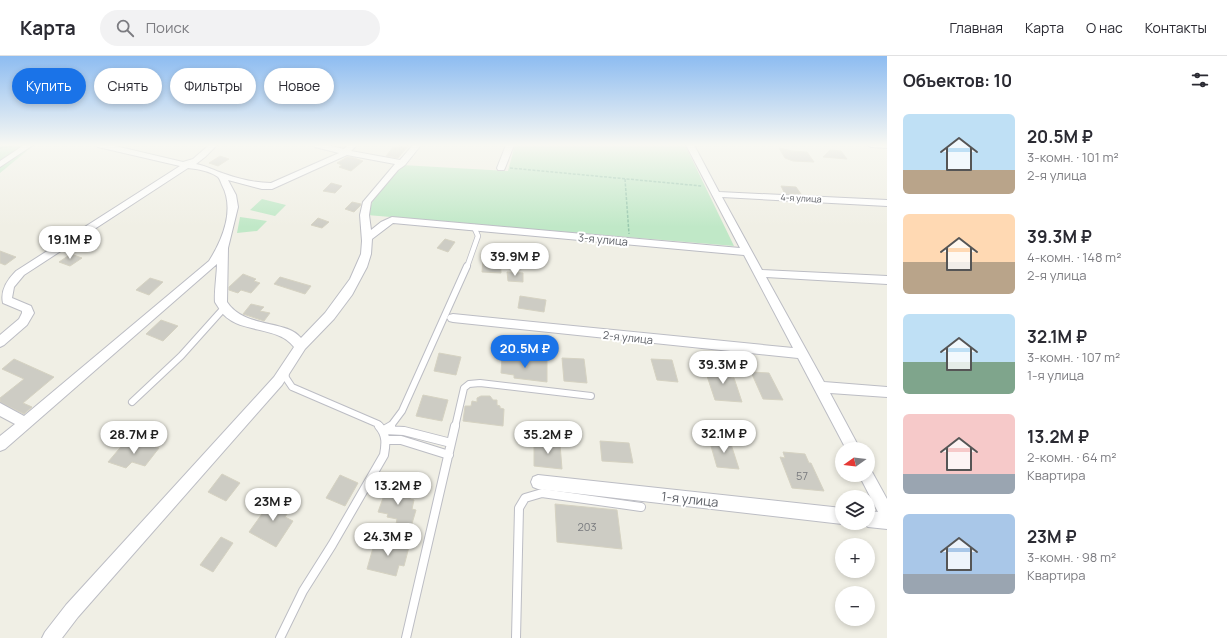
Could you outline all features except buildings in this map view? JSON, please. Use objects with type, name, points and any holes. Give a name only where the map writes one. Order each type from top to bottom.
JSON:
[{"type":"street","points":[[0,342],[23,322],[28,312],[27,309],[7,300],[5,295],[10,283],[20,273],[176,172]]},
{"type":"street","points":[[214,172],[222,176],[262,186],[272,186],[302,172]]},
{"type":"street","points":[[51,638],[72,611],[278,382],[300,346],[340,302],[358,272],[366,254],[368,238],[365,209],[367,202],[392,172]]},
{"type":"street","points":[[704,172],[760,273],[849,442]]},
{"type":"street","points":[[222,176],[232,196],[233,207],[223,248],[221,302],[228,314],[237,319],[294,338],[300,346]]},
{"type":"street","name":"4-я улица","points":[[716,194],[887,202]]},
{"type":"street","name":"3-я улица","points":[[368,238],[384,224],[392,220],[748,252]]},
{"type":"street","points":[[0,444],[213,263],[223,248]]},
{"type":"street","points":[[760,273],[887,280]]},
{"type":"street","name":"2-я улица","points":[[453,318],[802,354]]},
{"type":"street","points":[[820,387],[887,392]]},
{"type":"street","points":[[0,409],[25,423]]},
{"type":"street","name":"1-я улица","points":[[538,482],[835,515]]},
{"type":"street","points":[[870,482],[887,514]]},
{"type":"street","points":[[875,520],[887,521]]},
{"type":"lane","points":[[384,430],[391,426],[402,411],[473,252],[478,236],[474,227]]},
{"type":"lane","points":[[132,402],[181,356],[224,308]]},
{"type":"lane","points":[[280,638],[303,591],[332,545],[384,455],[387,440],[384,430],[378,424],[292,387],[286,378],[285,371]]},
{"type":"lane","points":[[406,638],[464,388],[469,384],[480,383],[591,396]]},
{"type":"lane","points":[[384,430],[404,431],[451,443]]},
{"type":"lane","points":[[387,440],[401,440],[448,455]]},
{"type":"lane","points":[[516,638],[519,508],[525,498],[542,493],[641,507]]},
{"type":"path","points":[[548,172],[702,186]]},
{"type":"path","points":[[625,179],[629,235]]},
{"type":"green space","points":[[396,172],[698,172],[734,246],[367,215],[374,198]]},
{"type":"green space","points":[[262,199],[286,205],[275,216],[250,210]]},
{"type":"green space","points":[[240,217],[267,221],[257,231],[237,233]]}]
